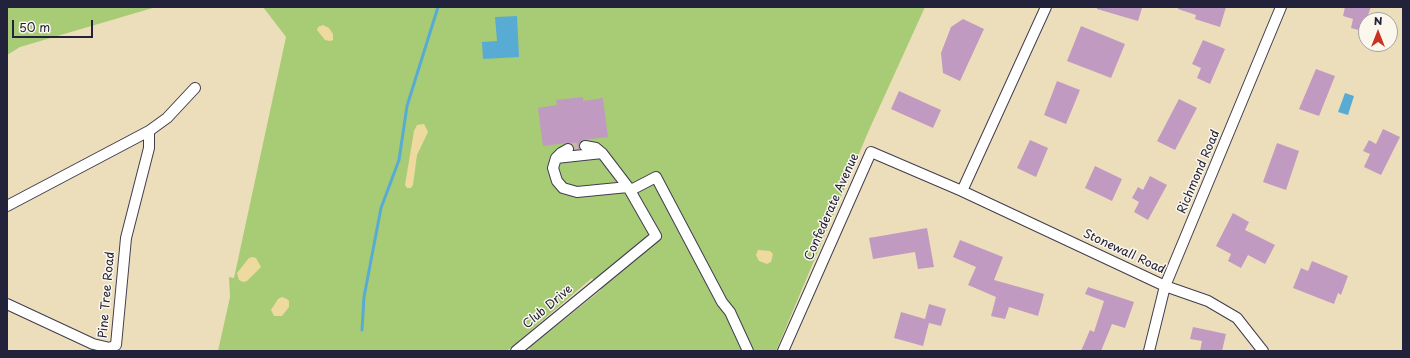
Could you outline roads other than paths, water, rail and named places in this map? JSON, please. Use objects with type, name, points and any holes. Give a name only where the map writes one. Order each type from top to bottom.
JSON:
[{"type":"street","points":[[962,191],[1046,7]]},
{"type":"street","name":"Richmond Road","points":[[1149,351],[1165,286],[1281,7]]},
{"type":"street","points":[[7,206],[149,131],[167,118],[195,88]]},
{"type":"street","name":"Pine Tree Road","points":[[7,304],[93,344],[110,348],[116,345],[126,238],[148,148],[149,131]]},
{"type":"street","points":[[585,146],[596,148],[602,153],[629,188]]},
{"type":"street","points":[[568,149],[561,152],[556,158],[553,168],[557,181],[563,188],[569,190],[577,192],[629,188],[656,177],[722,302],[730,312],[748,351]]},
{"type":"street","name":"Confederate Avenue","points":[[782,351],[871,152],[962,191]]},
{"type":"street","points":[[556,158],[602,153]]},
{"type":"street","name":"Club Drive","points":[[516,351],[656,236],[629,188]]},
{"type":"street","name":"Stonewall Road","points":[[962,191],[1165,286],[1208,301],[1237,318],[1263,351]]},
{"type":"water","points":[[517,16],[519,57],[483,59],[482,42],[497,41],[495,17]]},
{"type":"water","points":[[1345,93],[1354,96],[1348,115],[1338,112]]},
{"type":"waterway","points":[[362,330],[364,297],[381,208],[399,160],[407,106],[438,7]]},
{"type":"tunnel","points":[[568,149],[585,146]]}]
